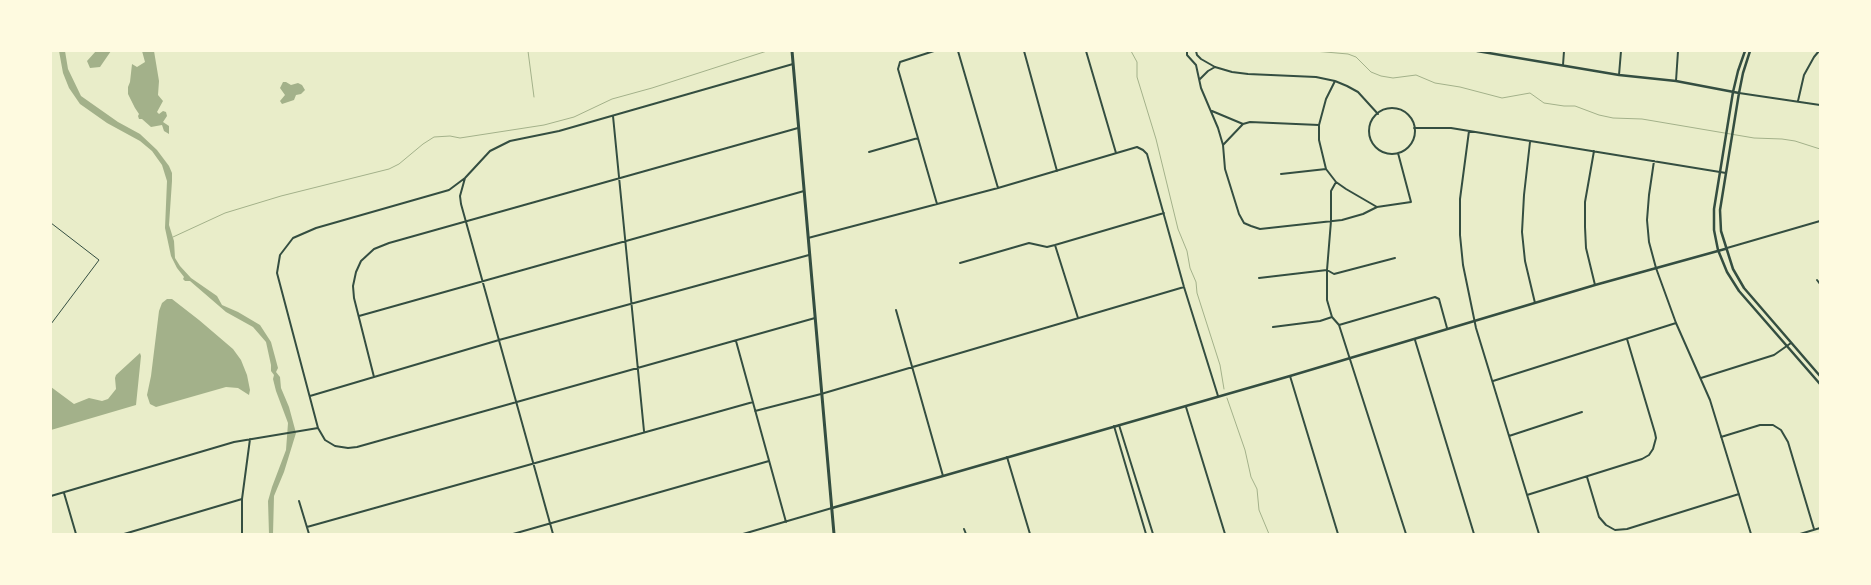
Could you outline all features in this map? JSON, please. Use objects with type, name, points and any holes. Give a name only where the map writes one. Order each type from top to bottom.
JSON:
[{"type":"main road","points":[[792,53],[834,534]]},
{"type":"street","points":[[934,51],[903,61],[899,65],[899,74],[937,204]]},
{"type":"street","points":[[958,51],[998,188]]},
{"type":"street","points":[[1024,51],[1057,171]]},
{"type":"street","points":[[1086,51],[1116,153]]},
{"type":"street","points":[[1187,51],[1187,55],[1196,65],[1201,88],[1212,111],[1223,145],[1225,170],[1239,214],[1244,222],[1260,229],[1331,221],[1363,214],[1378,207],[1411,202],[1398,153]]},
{"type":"street","points":[[1196,51],[1200,58],[1216,67],[1248,74],[1335,81],[1358,92],[1378,114]]},
{"type":"street","points":[[1477,51],[1619,75],[1676,81],[1820,105]]},
{"type":"street","points":[[1506,51],[1506,56]]},
{"type":"street","points":[[1562,65],[1564,51]]},
{"type":"street","points":[[1619,75],[1621,51]]},
{"type":"street","points":[[1676,81],[1678,51]]},
{"type":"street","points":[[1745,51],[1733,92],[1714,209],[1714,230],[1718,250],[1727,272],[1739,291],[1820,384]]},
{"type":"street","points":[[1750,51],[1743,73],[1731,141],[1720,210],[1721,231],[1733,269],[1744,288],[1820,376]]},
{"type":"street","points":[[1798,101],[1804,75],[1819,51]]},
{"type":"street","points":[[793,64],[614,116],[503,144],[490,151],[465,178],[449,190],[316,228],[293,238],[280,255],[277,266],[279,281],[318,428],[330,444],[341,448],[348,448],[815,318]]},
{"type":"street","points":[[1200,79],[1208,71],[1216,67]]},
{"type":"street","points":[[1335,81],[1326,99],[1319,125],[1326,169],[1336,182],[1358,197],[1378,207]]},
{"type":"street","points":[[1385,110],[1398,110],[1409,116],[1414,128],[1411,144],[1406,150],[1398,153],[1380,151],[1372,142],[1370,130],[1374,118],[1385,110]]},
{"type":"street","points":[[1212,111],[1243,124]]},
{"type":"street","points":[[614,116],[644,431]]},
{"type":"street","points":[[1223,145],[1243,124],[1250,122],[1319,125]]},
{"type":"street","points":[[374,377],[353,286],[356,272],[367,254],[389,243],[798,128]]},
{"type":"street","points":[[1414,128],[1451,128],[1726,173]]},
{"type":"street","points":[[1468,131],[1460,199],[1460,235],[1463,266],[1476,328],[1539,534]]},
{"type":"street","points":[[870,152],[918,138]]},
{"type":"street","points":[[1530,142],[1522,232],[1525,261],[1536,303]]},
{"type":"street","points":[[808,238],[998,188],[1137,147],[1147,154],[1184,287],[1218,396]]},
{"type":"street","points":[[1594,151],[1585,202],[1584,227],[1586,248],[1595,285]]},
{"type":"street","points":[[1654,161],[1647,220],[1649,242],[1656,268],[1676,323],[1710,400],[1751,534]]},
{"type":"street","points":[[1281,174],[1326,169]]},
{"type":"street","points":[[465,178],[460,196],[466,221],[553,534]]},
{"type":"street","points":[[1336,182],[1331,191],[1327,300],[1332,317],[1339,325],[1350,356],[1406,534]]},
{"type":"street","points":[[359,316],[804,191]]},
{"type":"street","points":[[960,263],[1029,243],[1047,248],[1164,213]]},
{"type":"street","points":[[743,534],[1290,376],[1350,356],[1820,221]]},
{"type":"street","points":[[1055,246],[1078,318]]},
{"type":"street","points":[[310,396],[499,340],[809,255]]},
{"type":"street","points":[[1259,278],[1327,270],[1334,274],[1395,258]]},
{"type":"street","points":[[1817,280],[1820,284]]},
{"type":"street","points":[[755,411],[821,394],[1184,287]]},
{"type":"street","points":[[1339,325],[1435,297],[1439,299],[1447,328]]},
{"type":"street","points":[[896,310],[943,476]]},
{"type":"street","points":[[1272,327],[1320,321],[1332,317]]},
{"type":"street","points":[[1493,382],[1676,323]]},
{"type":"street","points":[[1414,338],[1474,534]]},
{"type":"street","points":[[1527,495],[1642,459],[1649,455],[1653,449],[1656,438],[1655,433],[1627,339]]},
{"type":"street","points":[[736,340],[786,522]]},
{"type":"street","points":[[1701,378],[1774,356],[1791,342]]},
{"type":"street","points":[[1290,376],[1338,534]]},
{"type":"street","points":[[307,527],[753,402]]},
{"type":"street","points":[[1186,405],[1225,534]]},
{"type":"street","points":[[1509,436],[1582,412]]},
{"type":"street","points":[[1119,425],[1153,534]]},
{"type":"street","points":[[1721,437],[1760,425],[1773,425],[1781,430],[1788,442],[1814,529]]},
{"type":"street","points":[[1114,426],[1146,534]]},
{"type":"street","points":[[51,496],[234,442],[318,428]]},
{"type":"street","points":[[242,534],[242,499],[250,439]]},
{"type":"street","points":[[1007,457],[1030,534]]},
{"type":"street","points":[[513,534],[769,461]]},
{"type":"street","points":[[1586,476],[1599,517],[1606,525],[1616,530],[1627,529],[1739,494]]},
{"type":"street","points":[[64,492],[76,534]]},
{"type":"street","points":[[124,534],[242,499]]},
{"type":"street","points":[[299,501],[309,534]]},
{"type":"street","points":[[1800,534],[1820,528]]},
{"type":"street","points":[[964,529],[966,534]]},
{"type":"lane","points":[[51,223],[99,260],[51,324]]},
{"type":"lane","points":[[1136,500],[1142,498]]},
{"type":"shaded area","points":[[59,51],[65,51],[68,69],[81,96],[118,122],[140,134],[157,150],[169,166],[172,173],[172,181],[169,225],[174,241],[175,258],[180,266],[191,278],[217,296],[222,305],[260,325],[271,342],[278,368],[276,372],[280,377],[281,388],[289,407],[296,433],[284,472],[274,496],[273,534],[269,534],[268,501],[286,450],[288,423],[276,391],[266,342],[253,327],[226,312],[190,281],[183,279],[184,277],[171,256],[165,228],[167,181],[162,165],[152,151],[140,141],[107,123],[80,104],[69,88],[63,73]]},
{"type":"shaded area","points":[[96,51],[111,51],[100,67],[90,68],[87,61]]},
{"type":"shaded area","points":[[142,51],[154,51],[159,81],[158,95],[163,101],[157,112],[159,114],[163,111],[166,112],[167,116],[163,122],[169,126],[169,134],[164,131],[162,125],[151,127],[142,119],[139,119],[139,114],[128,94],[132,64],[137,67],[145,62]]},
{"type":"shaded area","points":[[283,82],[291,85],[298,83],[305,90],[301,94],[296,95],[294,100],[282,104],[280,101],[285,95],[280,88]]},
{"type":"shaded area","points":[[167,299],[172,299],[233,349],[241,360],[247,375],[249,395],[238,388],[226,387],[156,407],[150,404],[147,395],[159,311],[162,303]]},
{"type":"shaded area","points":[[140,353],[136,405],[51,430],[51,387],[74,404],[89,398],[102,401],[108,399],[116,389],[116,375]]},
{"type":"waterway","points":[[528,51],[534,97]]},
{"type":"waterway","points":[[173,237],[225,213],[281,196],[389,169],[399,164],[434,137],[450,136],[460,138],[544,125],[574,117],[612,99],[767,51]]},
{"type":"waterway","points":[[1131,51],[1137,62],[1137,77],[1156,139],[1178,229],[1187,251],[1190,268],[1196,282],[1197,293],[1220,365],[1224,389]]},
{"type":"waterway","points":[[1314,51],[1348,54],[1356,57],[1371,72],[1381,76],[1393,78],[1416,75],[1435,83],[1460,87],[1502,98],[1530,93],[1544,103],[1575,106],[1613,118],[1642,119],[1754,138],[1782,139],[1820,149]]},
{"type":"waterway","points":[[1227,398],[1245,450],[1251,477],[1257,489],[1259,510],[1269,534]]}]
